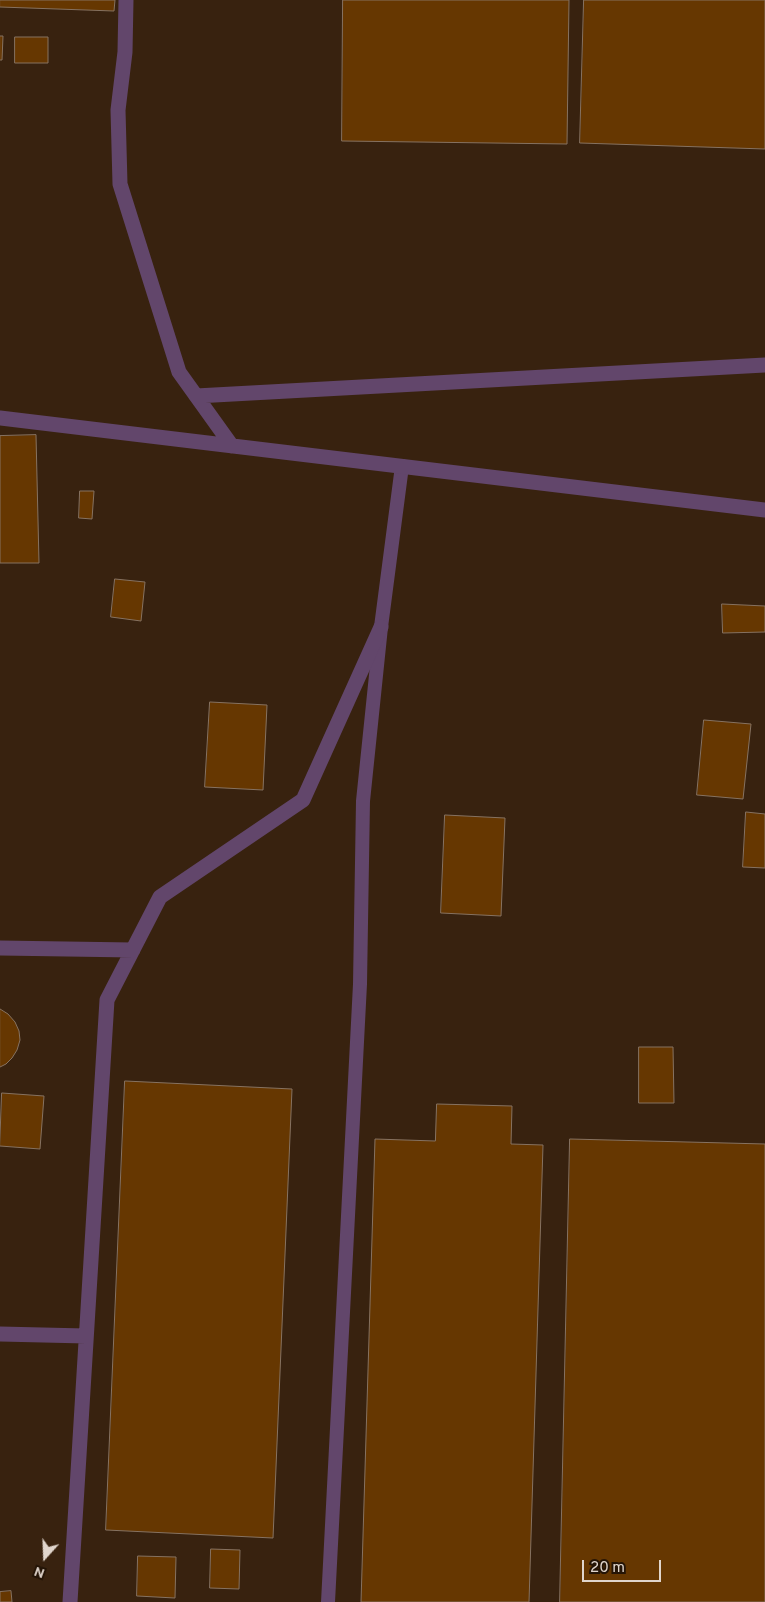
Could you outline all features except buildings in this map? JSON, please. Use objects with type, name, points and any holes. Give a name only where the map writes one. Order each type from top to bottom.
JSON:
[{"type":"street","points":[[126,0],[125,52],[118,110],[120,184],[179,372],[232,446]]},
{"type":"street","points":[[196,396],[765,365]]},
{"type":"street","points":[[0,418],[765,510]]},
{"type":"street","points":[[70,1602],[107,1000],[160,897],[304,800],[381,627]]},
{"type":"street","points":[[0,948],[133,950]]},
{"type":"street","points":[[0,1334],[86,1336]]},
{"type":"lane","points":[[328,1602],[360,984],[363,801],[381,627],[402,466]]},
{"type":"shaded area","points":[[0,0],[765,0],[765,1602],[0,1602]]}]
